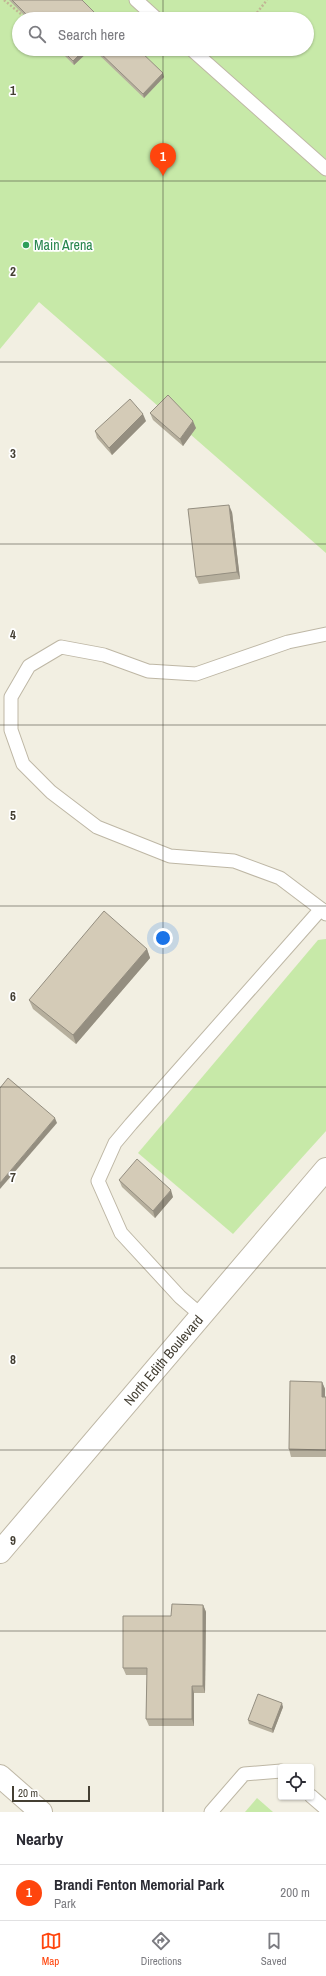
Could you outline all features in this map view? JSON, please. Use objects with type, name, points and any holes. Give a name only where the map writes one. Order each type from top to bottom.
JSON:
[{"type":"street","name":"North Edith Boulevard","points":[[0,1552],[326,1168]]},
{"type":"street","points":[[0,1776],[41,1812]]},
{"type":"lane","points":[[136,0],[149,12]]},
{"type":"lane","points":[[199,56],[326,169]]},
{"type":"lane","points":[[201,1315],[180,1297],[120,1232],[98,1181],[115,1143],[323,911],[280,878],[234,861],[170,856],[97,828],[51,792],[22,764],[11,730],[11,697],[29,666],[61,647],[104,655],[148,671],[196,674],[288,642],[326,634]]},
{"type":"lane","points":[[211,1812],[244,1774],[278,1771]]},
{"type":"lane","points":[[314,1799],[326,1809]]},
{"type":"path","points":[[4,0],[18,12]]},
{"type":"path","points":[[258,12],[267,0]]},
{"type":"green space","points":[[0,0],[326,0],[326,553],[39,302],[0,349]]},
{"type":"green space","points":[[326,939],[326,1131],[233,1234],[138,1153],[318,940]]},
{"type":"green space","points":[[257,1798],[273,1812],[245,1812]]},
{"type":"building","points":[[12,0],[82,0],[94,12],[24,12]]},
{"type":"building","points":[[68,56],[78,56],[73,61]]},
{"type":"building","points":[[103,56],[145,56],[163,73],[143,94]]},
{"type":"building","points":[[168,395],[193,421],[180,439],[150,413]]},
{"type":"building","points":[[130,399],[143,414],[109,448],[95,431]]},
{"type":"building","points":[[229,505],[237,572],[196,577],[188,509]]},
{"type":"building","points":[[104,911],[147,949],[73,1035],[29,1000]]},
{"type":"building","points":[[8,1078],[55,1118],[0,1183],[0,1088]]},
{"type":"building","points":[[137,1159],[171,1190],[153,1211],[119,1180]]},
{"type":"building","points":[[290,1381],[322,1382],[322,1397],[326,1397],[326,1450],[289,1449]]},
{"type":"building","points":[[172,1604],[203,1605],[203,1686],[192,1686],[192,1719],[146,1719],[147,1668],[123,1668],[123,1616],[171,1616]]},
{"type":"building","points":[[258,1694],[282,1703],[272,1729],[248,1720]]},
{"type":"place","name":"Brandi Fenton Memorial Park","points":[[163,176]]},
{"type":"place","name":"Main Arena","points":[[26,245]]}]
